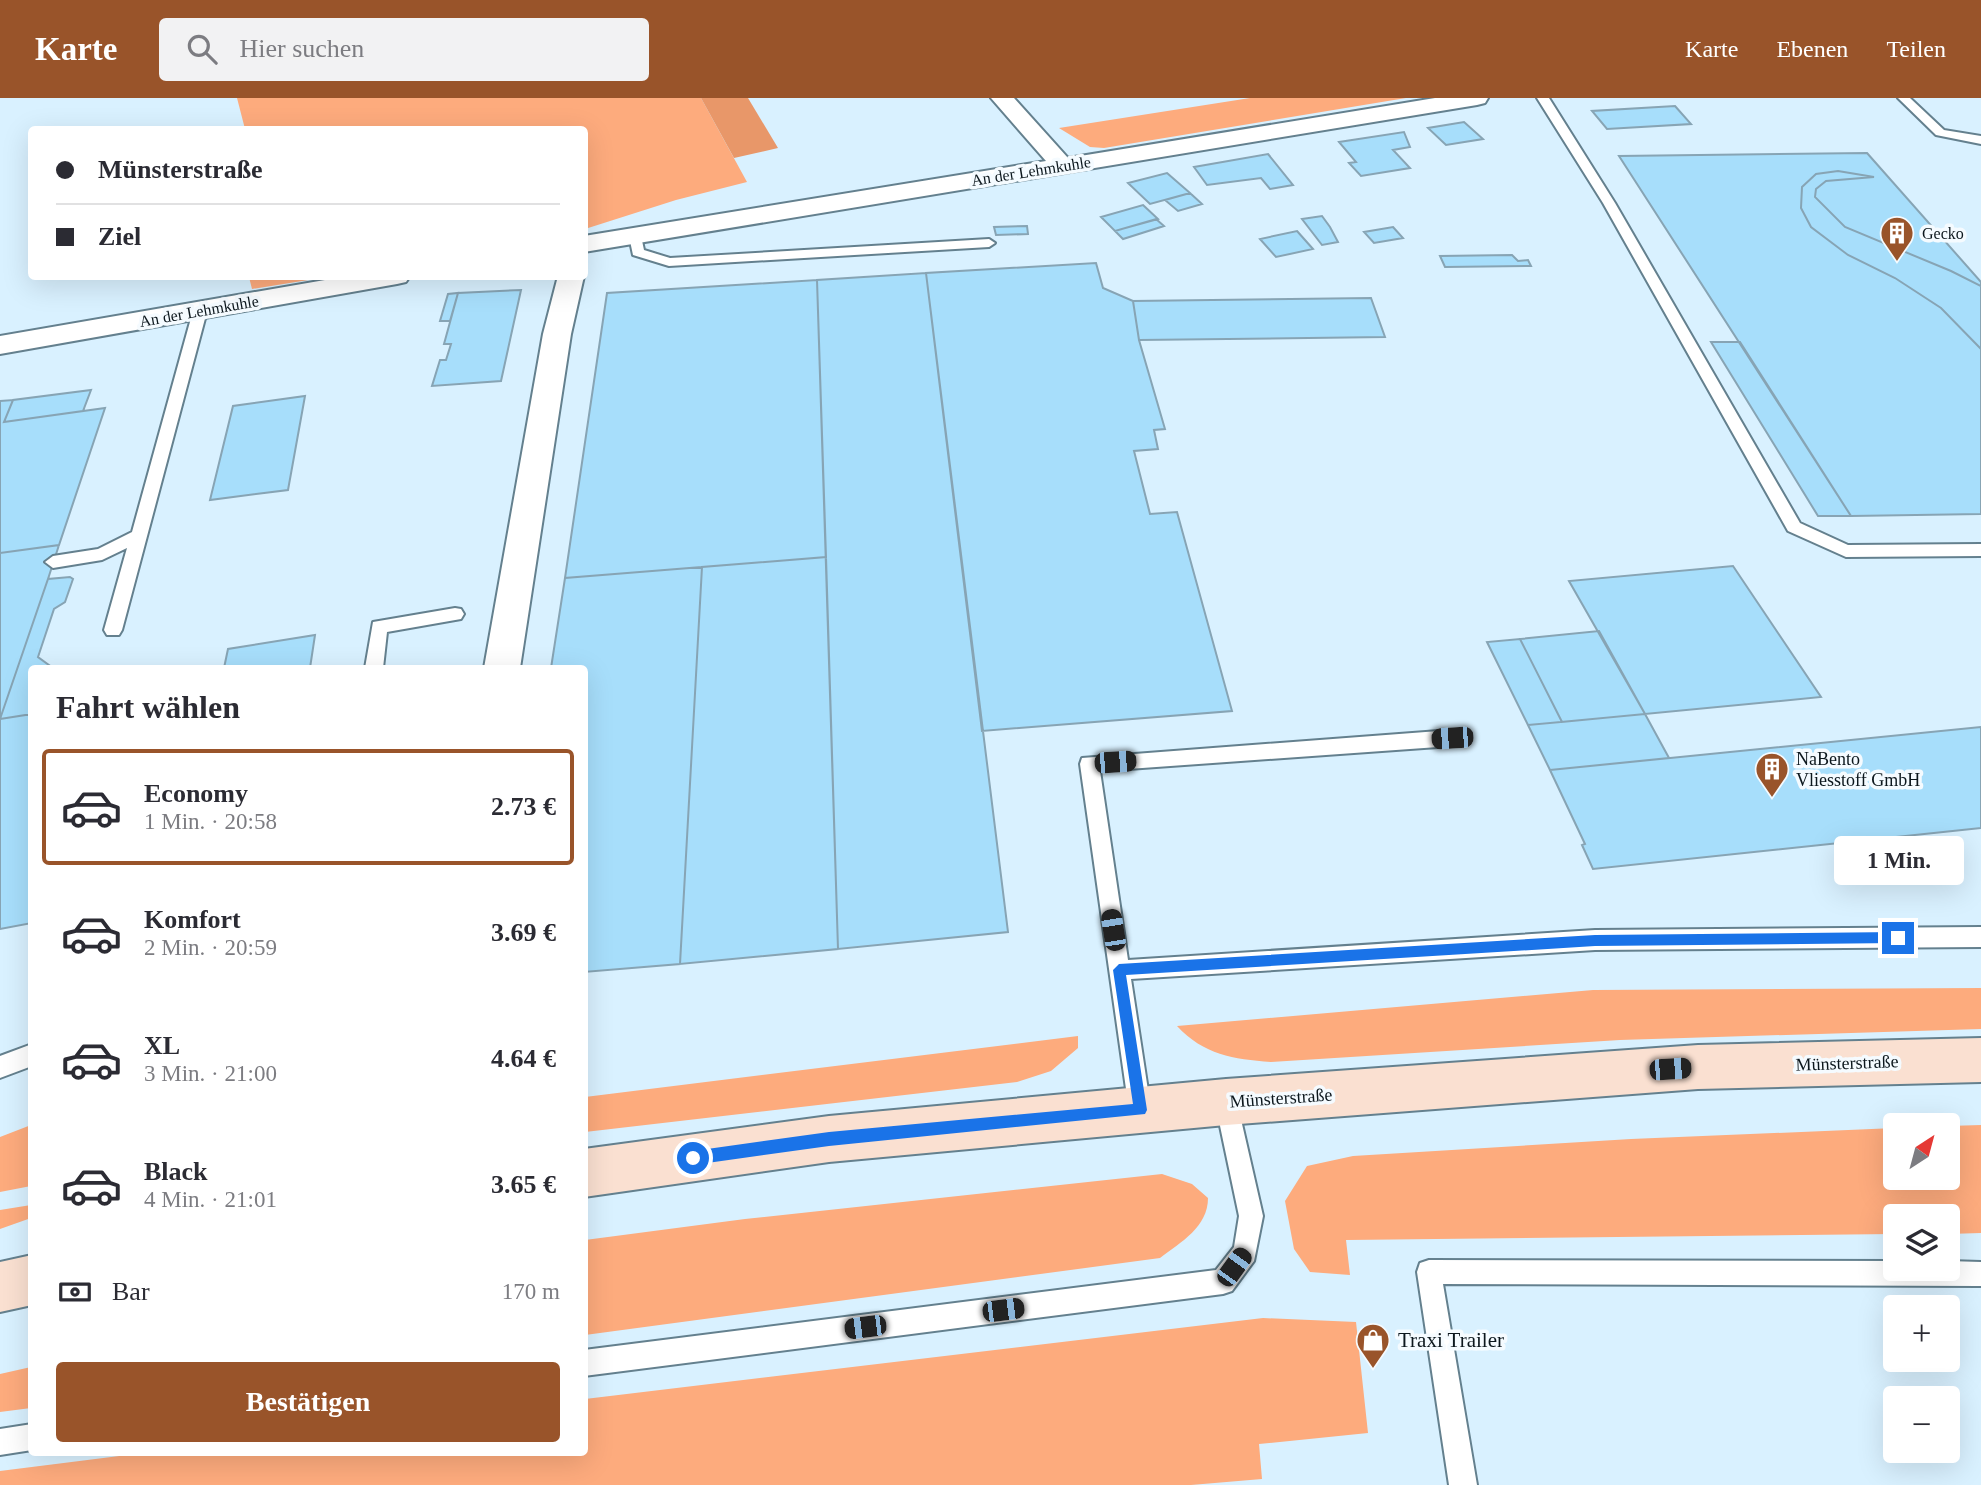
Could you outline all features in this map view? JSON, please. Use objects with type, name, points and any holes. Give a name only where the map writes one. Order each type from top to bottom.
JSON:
[{"type":"main road","name":"Münsterstraße","points":[[588,1172],[829,1139],[1226,1102],[1698,1067],[1981,1060]]},
{"type":"main road","points":[[0,1287],[28,1281]]},
{"type":"street","points":[[1002,98],[1062,165]]},
{"type":"street","name":"An der Lehmkuhle","points":[[588,243],[1477,98]]},
{"type":"street","name":"An der Lehmkuhle","points":[[0,345],[374,280]]},
{"type":"street","points":[[502,665],[556,334],[570,280]]},
{"type":"lane","points":[[1543,98],[1609,202],[1794,527],[1846,551],[1981,550]]},
{"type":"lane","points":[[1904,98],[1940,133],[1981,140]]},
{"type":"lane","points":[[635,236],[638,252],[669,262],[989,243]]},
{"type":"lane","points":[[113,630],[200,311]]},
{"type":"lane","points":[[53,562],[102,554],[139,535]]},
{"type":"lane","points":[[374,665],[379,626],[455,614]]},
{"type":"lane","points":[[1140,1110],[1088,764],[1452,738]]},
{"type":"lane","points":[[1119,970],[1595,940],[1981,937]]},
{"type":"lane","points":[[0,1067],[28,1056]]},
{"type":"lane","points":[[588,1362],[1223,1282],[1245,1252],[1251,1216],[1226,1102]]},
{"type":"lane","points":[[1463,1485],[1429,1272],[1981,1273]]},
{"type":"lane","points":[[0,1441],[28,1438]]},
{"type":"shaded area","points":[[237,98],[701,98],[747,182],[676,200],[588,228],[588,126],[244,126]]},
{"type":"shaded area","points":[[701,98],[748,98],[778,148],[734,158]]},
{"type":"shaded area","points":[[1250,98],[1406,98],[1104,148],[1090,147],[1059,128]]},
{"type":"shaded area","points":[[250,280],[308,280],[252,289]]},
{"type":"shaded area","points":[[1981,988],[1981,1029],[1620,1040],[1271,1062],[1220,1054],[1187,1036],[1177,1026],[1593,990]]},
{"type":"shaded area","points":[[1078,1036],[1078,1048],[1051,1071],[1017,1082],[588,1132],[588,1097]]},
{"type":"shaded area","points":[[1981,1125],[1981,1233],[1960,1234],[1960,1204],[1883,1204],[1883,1234],[1346,1240],[1350,1275],[1310,1272],[1294,1249],[1285,1201],[1307,1166],[1353,1156],[1631,1139],[1883,1128],[1883,1190],[1960,1190],[1960,1126]]},
{"type":"shaded area","points":[[28,1126],[28,1187],[0,1192],[0,1137]]},
{"type":"shaded area","points":[[1162,1174],[1192,1184],[1208,1198],[1207,1208],[1198,1226],[1160,1258],[588,1335],[588,1240],[745,1219]]},
{"type":"shaded area","points":[[28,1205],[28,1219],[0,1229],[0,1210]]},
{"type":"shaded area","points":[[1263,1318],[1356,1322],[1368,1433],[1259,1444],[1262,1479],[1191,1485],[0,1485],[0,1471],[119,1456],[588,1456],[588,1399]]},
{"type":"shaded area","points":[[28,1368],[28,1408],[0,1412],[0,1374]]},
{"type":"building","points":[[1675,106],[1691,124],[1607,129],[1592,111]]},
{"type":"building","points":[[1464,122],[1483,139],[1446,145],[1428,128]]},
{"type":"building","points":[[1404,132],[1410,147],[1393,150],[1410,168],[1361,176],[1349,163],[1356,162],[1339,142]]},
{"type":"building","points":[[1867,153],[1981,282],[1981,286],[1845,227],[1815,197],[1816,189],[1826,181],[1874,177],[1838,171],[1816,174],[1802,187],[1801,208],[1811,227],[1848,255],[1895,278],[1941,308],[1981,349],[1981,514],[1851,516],[1619,156]]},
{"type":"building","points":[[1268,154],[1293,185],[1270,189],[1261,178],[1207,185],[1194,167]]},
{"type":"building","name":"Gecko","points":[[1838,171],[1874,177],[1826,181],[1816,189],[1815,197],[1845,227],[1981,286],[1981,349],[1941,308],[1895,278],[1848,255],[1811,227],[1801,208],[1802,187],[1816,174]]},
{"type":"building","points":[[1167,173],[1190,193],[1150,204],[1128,183]]},
{"type":"building","points":[[1190,193],[1202,204],[1178,211],[1165,200]]},
{"type":"building","points":[[1143,205],[1158,219],[1115,231],[1101,217]]},
{"type":"building","points":[[1322,216],[1338,242],[1322,245],[1302,219]]},
{"type":"building","points":[[1156,219],[1164,226],[1123,239],[1115,231]]},
{"type":"building","points":[[1027,226],[1028,234],[996,235],[994,227]]},
{"type":"building","points":[[1393,227],[1403,238],[1374,243],[1364,232]]},
{"type":"building","points":[[1297,231],[1313,249],[1276,257],[1260,239]]},
{"type":"building","points":[[1512,255],[1518,261],[1528,260],[1531,266],[1445,267],[1440,256]]},
{"type":"building","points":[[1096,263],[1103,288],[1133,301],[1139,340],[1165,429],[1154,430],[1158,449],[1134,451],[1150,514],[1177,512],[1232,711],[982,731],[926,273]]},
{"type":"building","points":[[926,273],[1008,932],[838,949],[817,280]]},
{"type":"building","points":[[817,280],[826,557],[565,578],[607,293]]},
{"type":"building","points":[[521,290],[501,381],[432,386],[440,360],[446,360],[451,344],[444,344],[458,293]]},
{"type":"building","points":[[458,293],[450,321],[440,321],[448,294]]},
{"type":"building","points":[[1371,298],[1385,337],[1139,340],[1133,301]]},
{"type":"building","points":[[1711,342],[1740,342],[1851,516],[1818,516]]},
{"type":"building","points":[[91,390],[83,411],[4,422],[13,400]]},
{"type":"building","points":[[305,396],[288,490],[210,500],[233,406]]},
{"type":"building","points":[[13,400],[4,422],[105,408],[59,545],[0,553],[0,401]]},
{"type":"building","points":[[59,545],[48,579],[0,719],[0,553]]},
{"type":"building","points":[[826,557],[838,949],[680,964],[702,567]]},
{"type":"building","points":[[1733,566],[1821,697],[1645,714],[1569,581]]},
{"type":"building","points":[[702,567],[680,964],[588,972],[588,665],[551,665],[565,578]]},
{"type":"building","points":[[48,579],[73,579],[65,602],[54,609],[38,657],[49,665],[28,665],[28,715],[0,719]]},
{"type":"building","points":[[1599,631],[1645,714],[1562,722],[1520,639]]},
{"type":"building","points":[[315,635],[310,665],[225,665],[228,649]]},
{"type":"building","points":[[1520,639],[1562,722],[1528,725],[1487,642]]},
{"type":"building","points":[[1645,714],[1669,758],[1550,770],[1528,725]]},
{"type":"building","points":[[28,715],[28,924],[0,929],[0,719]]},
{"type":"building","name":"NaBento Vliesstoff GmbH","points":[[1981,727],[1981,828],[1593,869],[1582,845],[1585,844],[1550,770]]},
{"type":"place","name":"Gecko","points":[[1897,263]]},
{"type":"place","name":"NaBento Vliesstoff GmbH","points":[[1772,799]]},
{"type":"place","name":"Traxi Trailer","points":[[1373,1370]]},
{"type":"route","points":[[693,1158],[829,1139],[1140,1110],[1119,970],[1595,940],[1898,938]]}]
